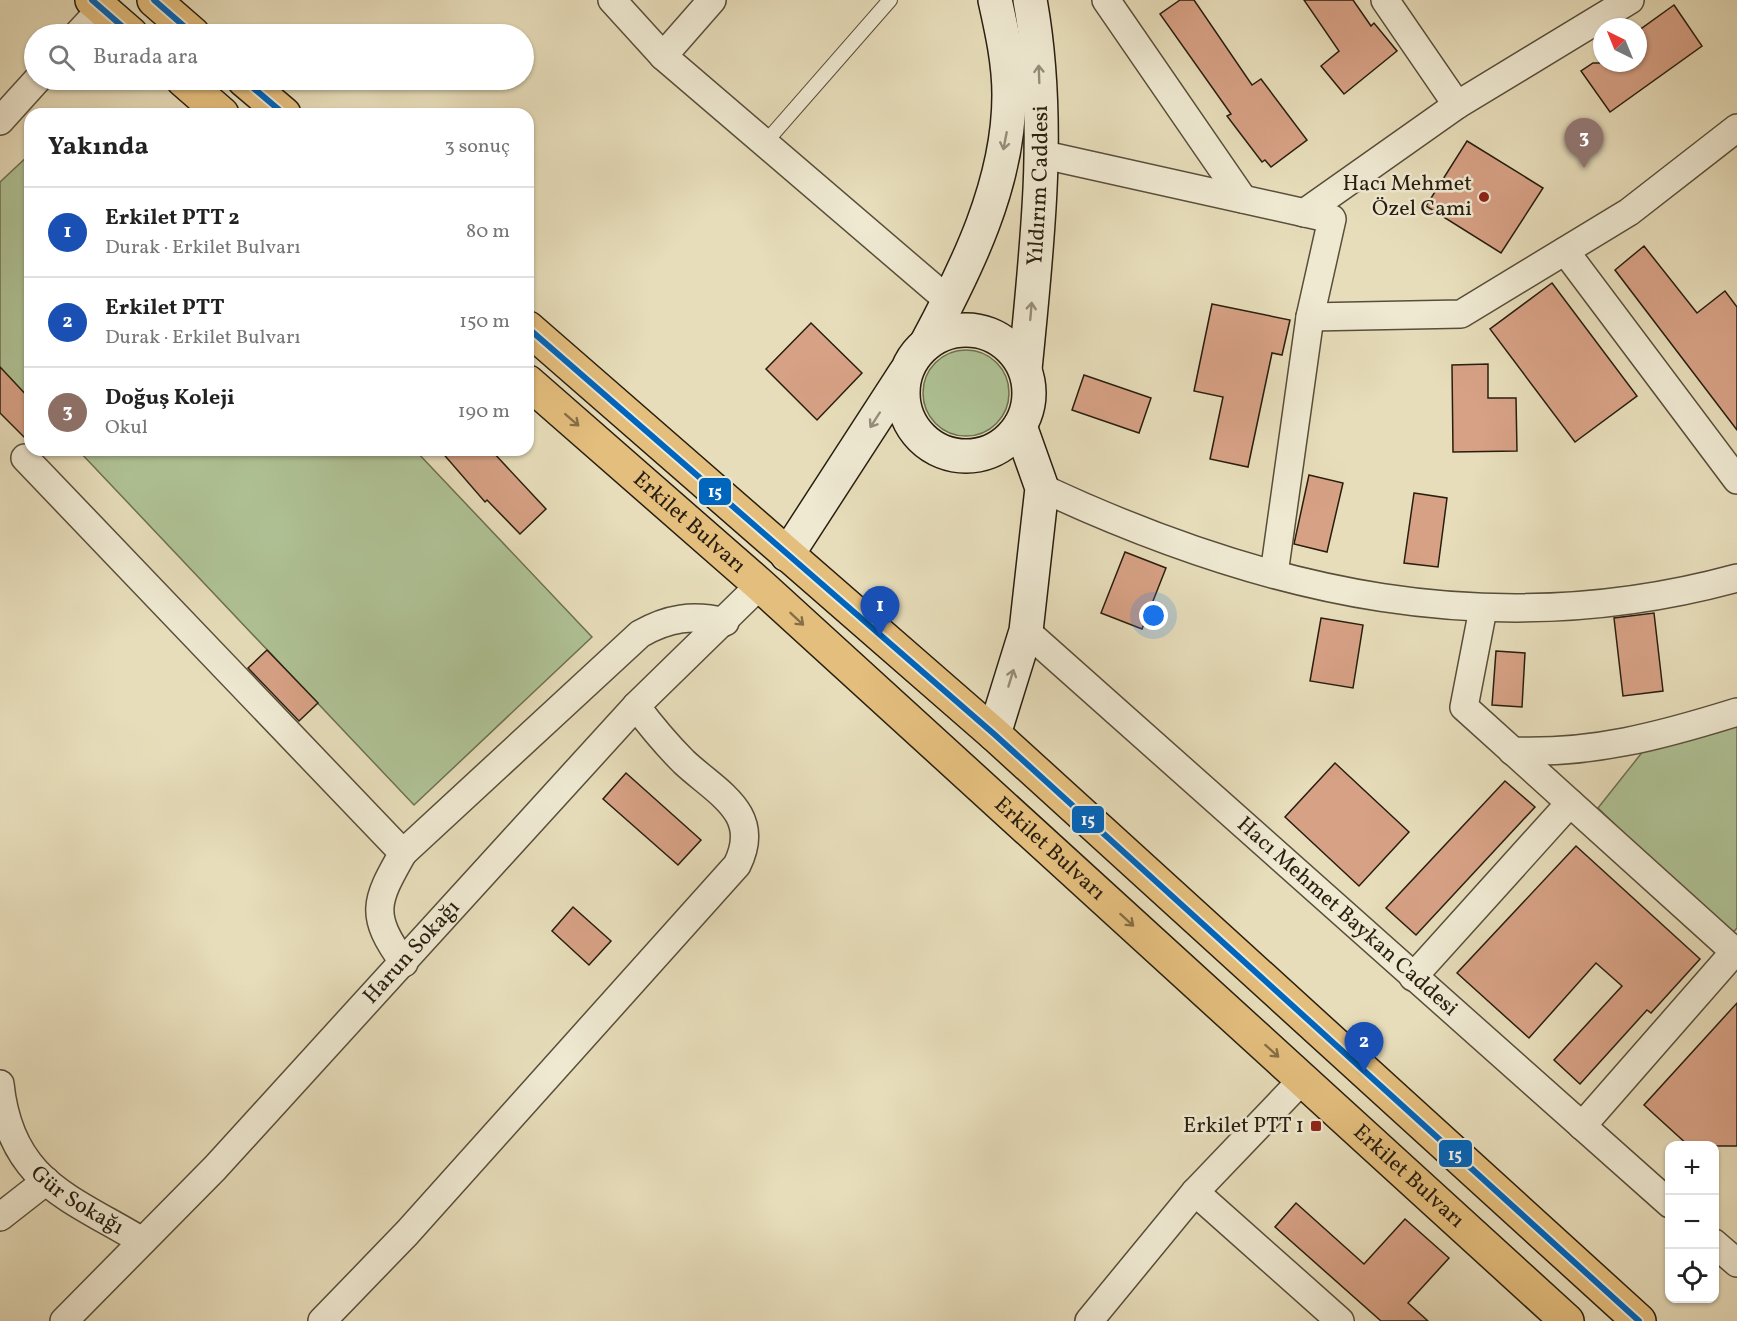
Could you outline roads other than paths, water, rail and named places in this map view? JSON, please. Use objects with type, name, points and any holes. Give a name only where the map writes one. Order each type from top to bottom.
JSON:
[{"type":"main road","points":[[154,0],[182,24]]},
{"type":"main road","points":[[97,4],[120,24]]},
{"type":"main road","points":[[194,90],[215,108]]},
{"type":"main road","points":[[256,90],[277,108]]},
{"type":"main road","name":"Erkilet Bulvarı","points":[[534,333],[994,734],[1639,1321]]},
{"type":"main road","name":"Erkilet Bulvarı","points":[[534,387],[760,585],[1567,1321]]},
{"type":"main road","points":[[760,585],[787,555]]},
{"type":"main road","points":[[963,771],[994,734]]},
{"type":"street","points":[[612,0],[663,56],[950,301]]},
{"type":"street","points":[[663,56],[712,0]]},
{"type":"street","name":"Yıldırım Caddesi","points":[[926,344],[950,301],[991,200],[1006,134],[1008,71],[995,0]]},
{"type":"street","name":"Yıldırım Caddesi","points":[[1025,369],[1040,154],[1038,56],[1030,0]]},
{"type":"street","points":[[1106,0],[1243,199]]},
{"type":"street","points":[[1385,0],[1457,105]]},
{"type":"street","points":[[1304,213],[1457,105],[1630,0]]},
{"type":"street","points":[[84,24],[97,4]]},
{"type":"street","points":[[0,121],[28,90]]},
{"type":"street","points":[[1310,317],[1461,314],[1629,212],[1737,128]]},
{"type":"street","points":[[1040,154],[1332,219],[1310,317],[1274,574]]},
{"type":"street","points":[[1565,251],[1737,480]]},
{"type":"street","points":[[787,555],[914,356],[926,344],[948,332],[965,329],[982,331],[1005,342],[1017,354],[1025,369],[1030,394],[1027,411],[1020,426],[1003,444],[980,455],[963,456],[938,450],[924,441],[909,420],[902,396],[906,371]]},
{"type":"street","points":[[994,734],[1026,631],[1042,488],[1020,426]]},
{"type":"street","points":[[25,458],[403,853]]},
{"type":"street","points":[[1042,488],[1089,510],[1185,548],[1274,574],[1356,594],[1436,605],[1483,609],[1554,609],[1665,595],[1737,578]]},
{"type":"street","name":"Harun Sokağı","points":[[64,1321],[215,1168],[636,706],[725,622],[760,585]]},
{"type":"street","points":[[1483,609],[1464,707],[1736,951],[1582,1126]]},
{"type":"street","points":[[404,963],[384,933],[379,904],[384,887],[403,853],[640,634],[676,618],[694,617],[725,622]]},
{"type":"street","name":"Hacı Mehmet Baykan Caddesi","points":[[1026,631],[1665,1200]]},
{"type":"street","points":[[322,1321],[415,1224],[737,865],[745,834],[734,806],[682,761],[636,706]]},
{"type":"street","points":[[1512,751],[1546,752],[1606,747],[1737,712]]},
{"type":"street","points":[[1413,977],[1570,803]]},
{"type":"street","points":[[1089,1321],[1195,1192],[1303,1079]]},
{"type":"street","name":"Gür Sokağı","points":[[0,1084],[3,1115],[10,1132],[30,1164],[46,1181],[84,1209],[142,1241]]},
{"type":"street","points":[[0,1217],[46,1181]]},
{"type":"street","points":[[1195,1192],[1340,1321]]},
{"type":"street","points":[[1719,1247],[1737,1263]]},
{"type":"lane","points":[[764,144],[890,0]]},
{"type":"place","name":"Doğuş Koleji","points":[[1584,168]]},
{"type":"place","name":"Hacı Mehmet Özel Cami","points":[[1484,197]]},
{"type":"place","name":"Erkilet PTT 2","points":[[880,636]]},
{"type":"place","name":"Erkilet PTT","points":[[1364,1072]]},
{"type":"place","name":"Erkilet PTT 1","points":[[1316,1126]]}]
